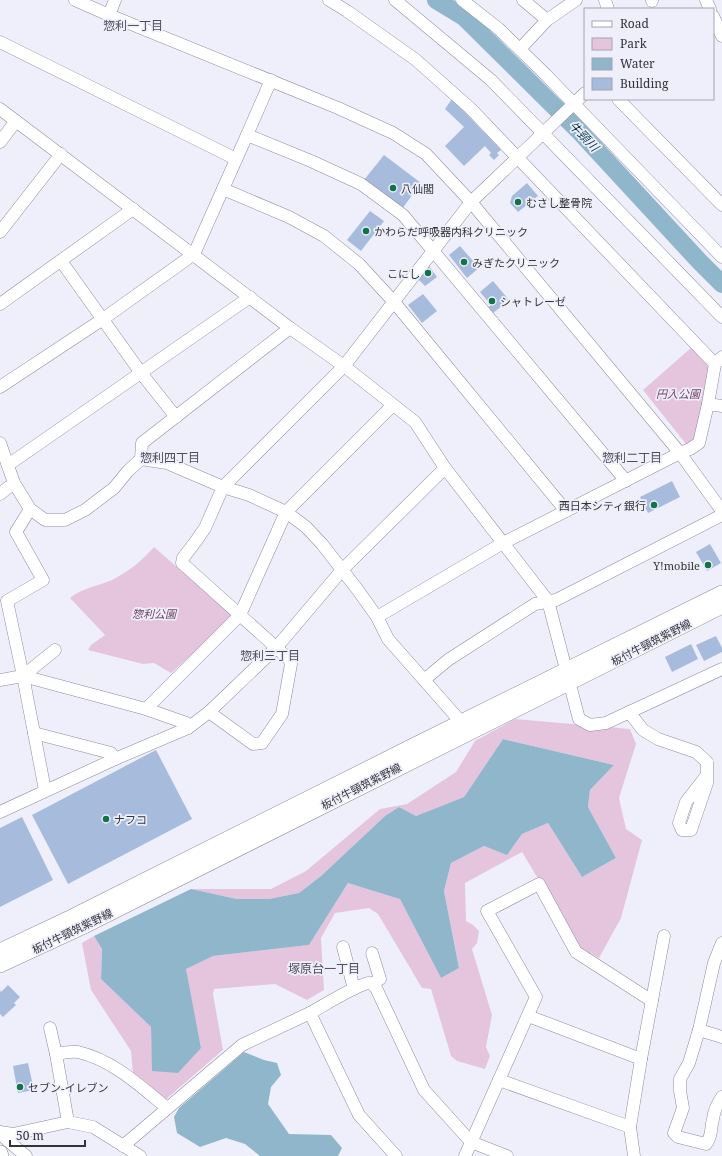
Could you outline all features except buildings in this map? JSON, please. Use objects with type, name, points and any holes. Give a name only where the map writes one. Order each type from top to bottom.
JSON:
[{"type":"main road","name":"板付牛頸筑紫野線","points":[[0,965],[88,924],[568,676],[722,593]]},
{"type":"main road","name":"板付牛頸筑紫野線","points":[[0,951],[72,917],[461,722],[568,676],[722,606]]},
{"type":"street","points":[[75,0],[270,80],[393,133],[426,154],[471,202],[680,453],[722,511]]},
{"type":"street","points":[[110,15],[115,0]]},
{"type":"street","points":[[329,0],[416,60],[471,109],[517,158],[718,360],[699,443],[502,543],[377,617]]},
{"type":"street","points":[[395,0],[491,80],[722,317]]},
{"type":"street","points":[[462,0],[579,99],[722,257]]},
{"type":"street","points":[[523,0],[547,20]]},
{"type":"street","points":[[520,49],[547,20],[576,0]]},
{"type":"street","points":[[714,19],[719,32]]},
{"type":"street","points":[[0,42],[236,159]]},
{"type":"street","points":[[0,387],[103,319],[194,254],[247,136],[270,80]]},
{"type":"street","points":[[209,712],[253,744],[262,743],[282,714],[291,664],[289,659],[182,563],[183,558],[205,528],[223,487],[344,366],[471,202],[579,99]]},
{"type":"street","points":[[619,100],[722,206]]},
{"type":"street","points":[[0,109],[290,328],[344,366],[415,422],[445,468],[548,601],[579,719],[590,725],[606,723],[722,669]]},
{"type":"street","points":[[0,142],[16,121]]},
{"type":"street","points":[[247,136],[311,161],[360,184],[403,215],[626,480]]},
{"type":"street","points":[[0,232],[61,154]]},
{"type":"street","points":[[223,189],[289,217],[324,236],[359,264],[394,302],[566,511]]},
{"type":"street","points":[[0,304],[134,209]]},
{"type":"street","points":[[61,261],[140,373],[176,417]]},
{"type":"street","points":[[8,465],[250,297]]},
{"type":"street","points":[[0,442],[14,483],[30,509],[45,520],[65,520],[84,510],[114,488],[128,471],[141,459],[142,443],[290,328]]},
{"type":"street","points":[[708,404],[722,406]]},
{"type":"street","points":[[146,709],[240,615],[286,512],[394,405]]},
{"type":"street","points":[[141,459],[167,463],[223,487],[250,495],[286,512],[306,527],[322,544],[377,617],[388,639],[461,722]]},
{"type":"street","points":[[0,811],[188,728],[209,712],[276,648],[342,570],[445,468]]},
{"type":"street","points":[[0,494],[14,483]]},
{"type":"street","points":[[30,509],[16,532],[43,580],[7,601],[45,790]]},
{"type":"street","points":[[424,680],[448,660],[535,604],[556,600],[722,515]]},
{"type":"street","points":[[23,676],[56,650]]},
{"type":"street","points":[[0,680],[23,676],[146,709],[186,723],[188,728]]},
{"type":"street","points":[[629,712],[643,730],[658,739],[696,752],[706,762],[707,775]]},
{"type":"street","points":[[34,732],[111,753],[115,759]]},
{"type":"street","points":[[465,1156],[536,997],[487,911],[539,884],[576,952],[652,1001]]},
{"type":"street","points":[[634,1156],[630,1127],[641,1058],[664,936]]},
{"type":"street","points":[[722,943],[714,963],[699,1030],[689,1062],[680,1079],[683,1108],[674,1133],[678,1137],[706,1144],[710,1138],[712,1119],[717,1105],[722,1098]]},
{"type":"street","points":[[343,947],[354,989]]},
{"type":"street","points":[[123,1146],[242,1045],[310,1013],[354,989],[368,983],[372,984],[380,979],[372,953]]},
{"type":"street","points":[[372,984],[376,988],[424,1090],[471,1142],[507,1156]]},
{"type":"street","points":[[310,1013],[359,1115],[396,1156]]},
{"type":"street","points":[[528,1016],[641,1058]]},
{"type":"street","points":[[50,1028],[68,1122]]},
{"type":"street","points":[[699,1030],[722,1036]]},
{"type":"street","points":[[56,1054],[76,1052],[101,1060],[131,1078],[167,1108]]},
{"type":"street","points":[[499,1080],[630,1127]]},
{"type":"street","points":[[0,1133],[13,1134],[68,1122],[93,1127],[140,1156]]},
{"type":"street","points":[[0,1133],[26,1156]]},
{"type":"green space","name":"円入公園","points":[[692,347],[709,366],[696,439],[686,444],[643,390]]},
{"type":"green space","name":"惣利公園","points":[[154,547],[231,614],[231,619],[171,673],[154,663],[143,664],[88,650],[91,645],[105,635],[70,598],[80,592],[112,580],[124,573],[140,561]]},
{"type":"green space","points":[[515,719],[630,729],[636,744],[619,798],[626,829],[642,840],[621,918],[599,958],[579,947],[522,852],[465,883],[466,921],[479,931],[477,943],[472,949],[492,1015],[486,1047],[490,1056],[485,1069],[457,1061],[451,1056],[431,989],[422,988],[378,914],[369,908],[335,913],[321,938],[324,990],[307,1000],[275,984],[214,989],[213,994],[223,1050],[165,1100],[133,1074],[131,1051],[91,990],[82,943],[94,936],[102,949],[101,979],[151,1027],[153,1071],[201,1048],[185,969],[213,956],[309,945],[348,883],[400,898],[441,978],[459,968],[444,891],[451,863],[484,846],[507,854],[522,834],[548,823],[582,877],[616,858],[588,807],[590,790],[614,765],[503,739],[464,797],[416,816],[399,807],[385,816],[321,876],[299,893],[269,899],[237,899],[191,889],[271,889],[306,871],[380,809],[407,804],[456,772],[475,741]]},
{"type":"water","points":[[503,739],[614,765],[590,790],[588,807],[616,858],[582,877],[548,823],[522,834],[507,855],[484,846],[451,863],[444,891],[459,968],[441,978],[400,899],[348,883],[309,945],[213,956],[186,969],[201,1048],[178,1073],[152,1071],[151,1027],[101,979],[102,949],[94,936],[191,889],[237,899],[269,899],[299,893],[321,876],[385,816],[399,807],[416,816],[464,797]]},
{"type":"water","points":[[244,1052],[264,1060],[277,1063],[281,1075],[271,1087],[268,1104],[289,1134],[331,1135],[342,1148],[338,1156],[260,1156],[245,1144],[226,1138],[200,1147],[177,1133],[174,1117],[179,1108]]},
{"type":"waterway","name":"牛頸川","points":[[436,0],[464,17],[578,130],[722,284]]},
{"type":"place","name":"八仙閣","points":[[393,188]]},
{"type":"place","name":"むさし整骨院","points":[[518,202]]},
{"type":"place","name":"かわらだ呼吸器内科クリニック","points":[[366,231]]},
{"type":"place","name":"みぎたクリニック","points":[[464,262]]},
{"type":"place","name":"こにし","points":[[428,273]]},
{"type":"place","name":"シャトレーゼ","points":[[492,301]]},
{"type":"place","name":"西日本シティ銀行","points":[[654,505]]},
{"type":"place","name":"Y!mobile","points":[[708,565]]},
{"type":"place","name":"ナフコ","points":[[106,819]]},
{"type":"place","name":"セブン-イレブン","points":[[20,1087]]},
{"type":"district","name":"惣利一丁目","points":[[133,25]]},
{"type":"district","name":"惣利四丁目","points":[[170,457]]},
{"type":"district","name":"惣利二丁目","points":[[632,457]]},
{"type":"district","name":"惣利三丁目","points":[[270,655]]},
{"type":"district","name":"塚原台一丁目","points":[[324,968]]}]
